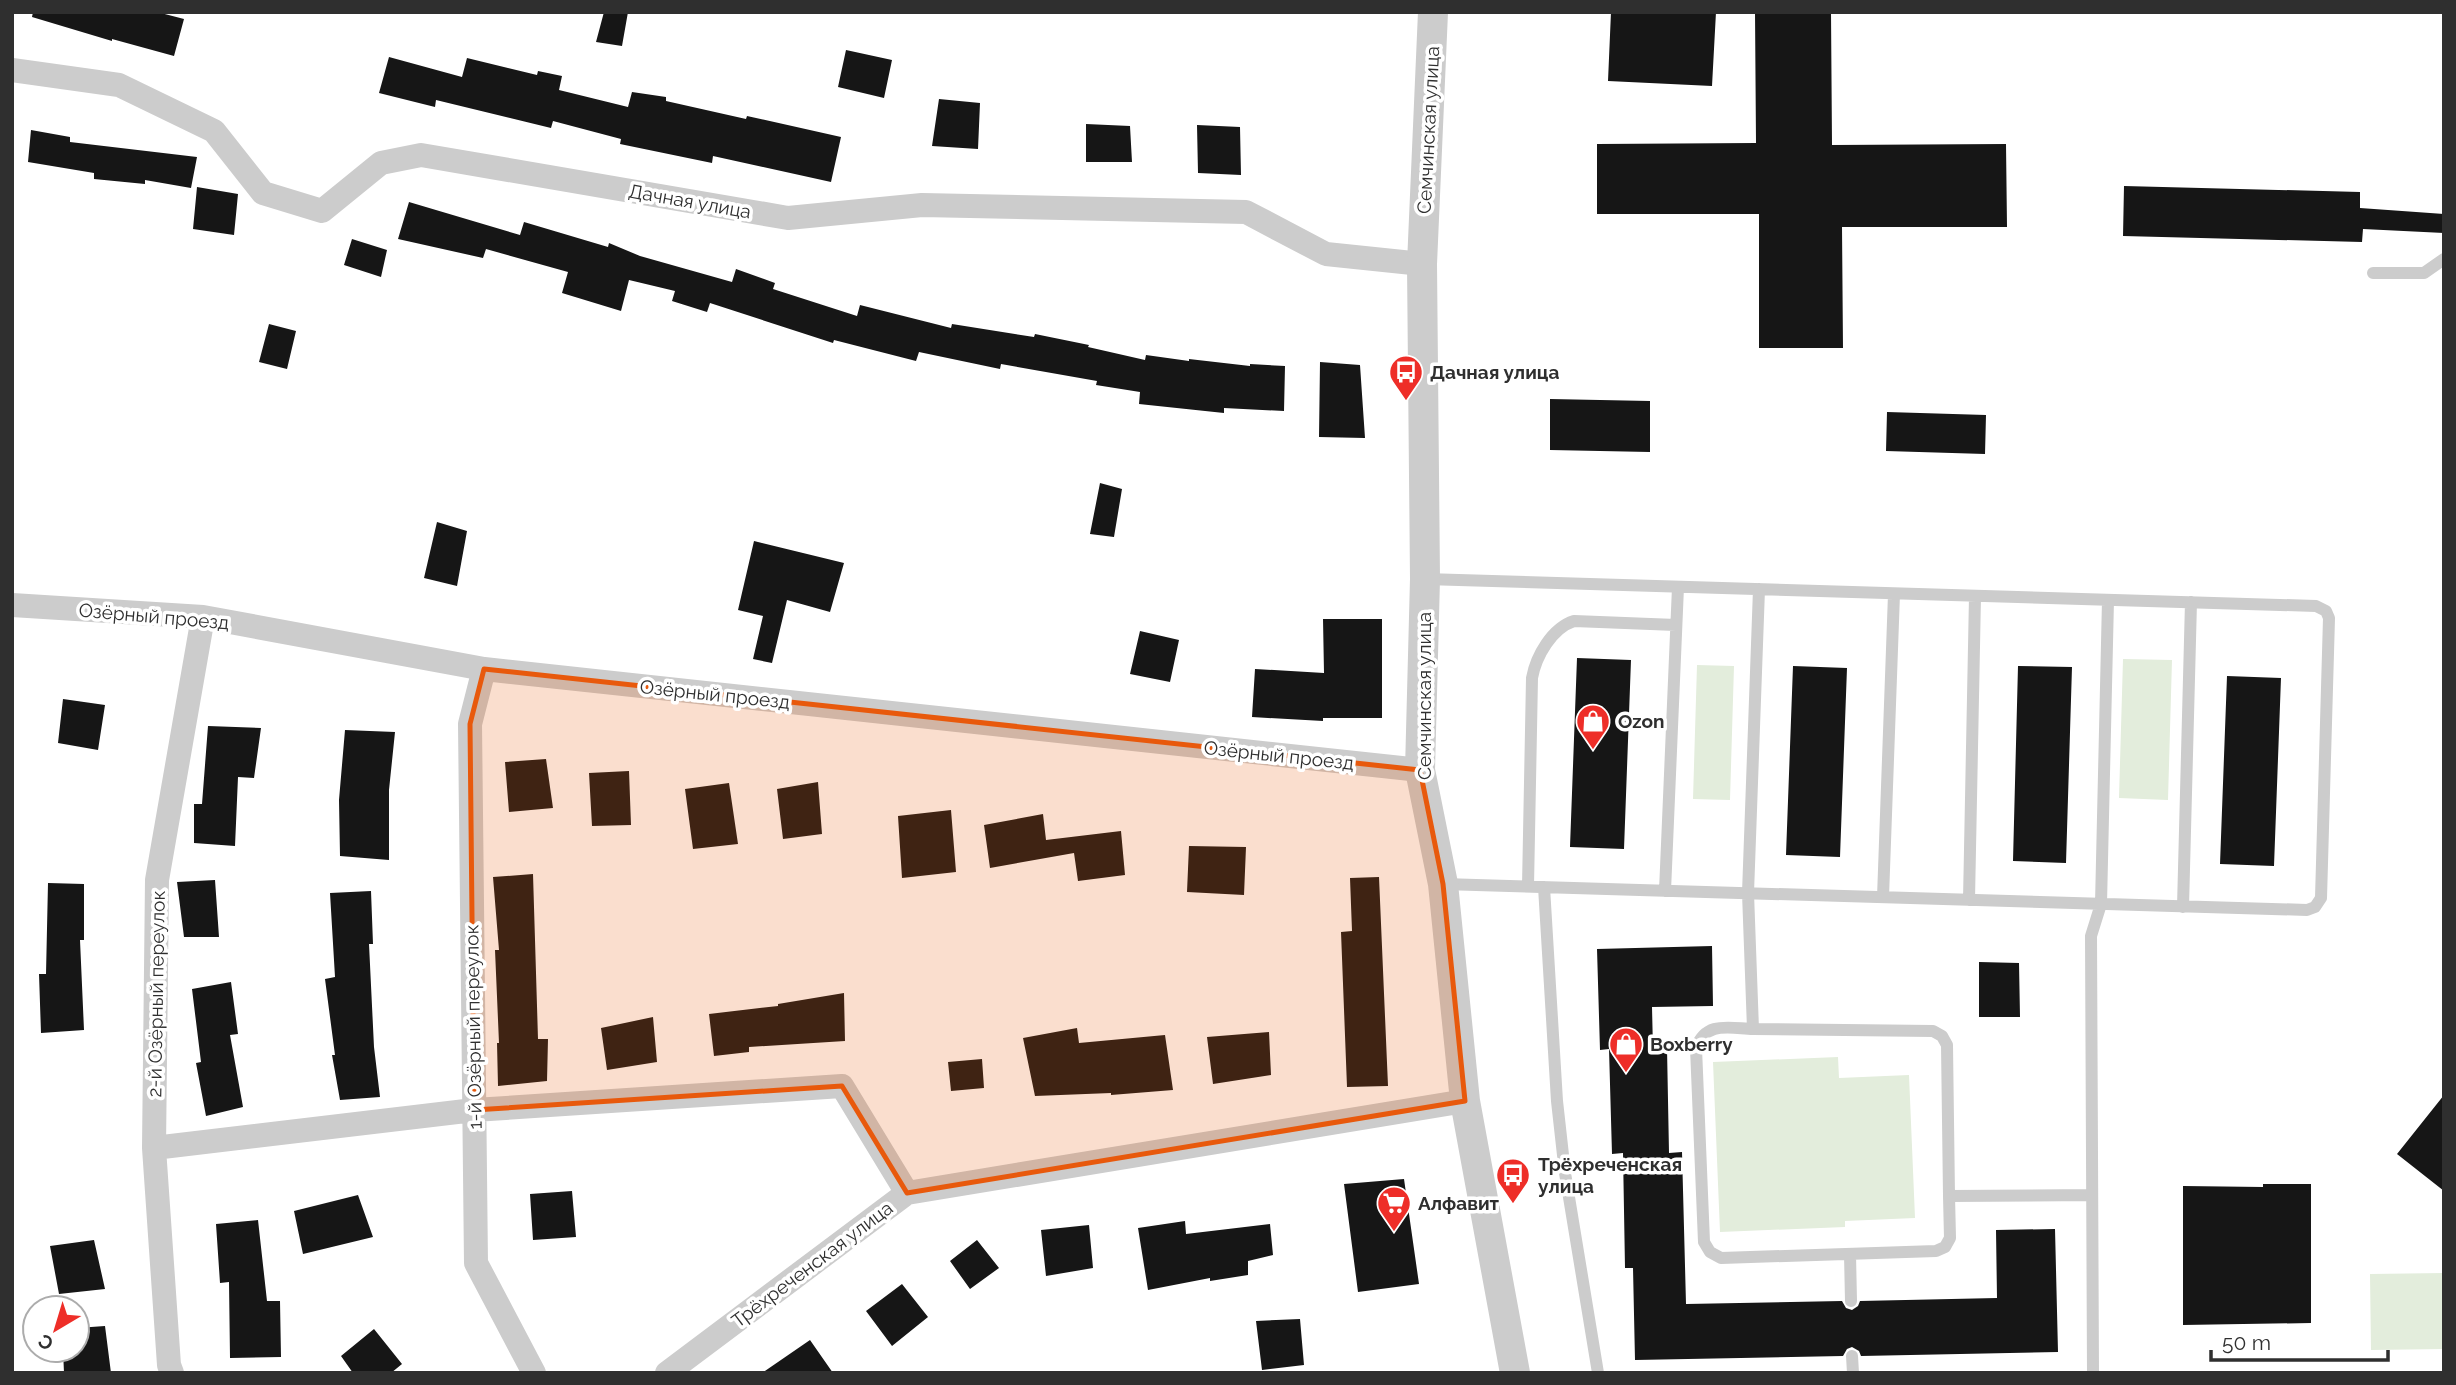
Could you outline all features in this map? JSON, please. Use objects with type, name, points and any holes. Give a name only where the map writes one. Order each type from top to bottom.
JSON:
[{"type":"street","name":"Семчинская улица","points":[[1433,12],[1422,264],[1425,579],[1420,770],[1443,884],[1465,1101],[1515,1373]]},
{"type":"street","name":"Дачная улица","points":[[12,70],[119,85],[214,131],[263,193],[322,211],[381,163],[421,155],[788,218],[922,205],[1246,212],[1326,254],[1422,264]]},
{"type":"street","name":"Озёрный проезд","points":[[12,605],[203,617],[484,669],[1420,770]]},
{"type":"street","name":"2-й Озёрный переулок","points":[[172,1373],[169,1365],[155,1148],[157,880],[203,617]]},
{"type":"street","name":"1-й Озёрный переулок","points":[[484,669],[470,724],[476,1263],[534,1373]]},
{"type":"street","points":[[155,1148],[474,1110],[842,1086],[907,1193]]},
{"type":"street","name":"Трёхреченская улица","points":[[667,1373],[907,1193],[1465,1101]]},
{"type":"lane","points":[[2373,273],[2424,273],[2444,259]]},
{"type":"lane","points":[[1425,579],[2316,606],[2326,611],[2329,618],[2320,898],[2315,907],[2307,910],[1443,884]]},
{"type":"lane","points":[[1665,891],[1678,587]]},
{"type":"lane","points":[[1753,1029],[1748,893],[1759,589]]},
{"type":"lane","points":[[1883,897],[1894,594]]},
{"type":"lane","points":[[1969,900],[1975,596]]},
{"type":"lane","points":[[2093,1373],[2091,936],[2101,904],[2108,600]]},
{"type":"lane","points":[[2183,906],[2191,602]]},
{"type":"lane","points":[[1528,886],[1532,678],[1541,653],[1564,624],[1574,621],[1676,625]]},
{"type":"lane","points":[[1544,887],[1557,1101],[1565,1173],[1598,1373]]},
{"type":"lane","points":[[1713,1028],[1753,1029],[1933,1031],[1942,1036],[1947,1045],[1950,1238],[1945,1248],[1936,1251],[1721,1258],[1710,1252],[1704,1241],[1696,1048],[1701,1035],[1713,1028]]},
{"type":"lane","points":[[1949,1196],[2092,1195]]},
{"type":"lane","points":[[1850,1254],[1851,1301]]},
{"type":"lane","points":[[1852,1356],[1853,1373]]},
{"type":"highlighted area","points":[[484,669],[1420,770],[1443,884],[1465,1101],[907,1193],[842,1086],[474,1110],[470,724]]},
{"type":"green space","points":[[2123,659],[2172,660],[2168,800],[2119,798]]},
{"type":"green space","points":[[1697,665],[1734,666],[1730,800],[1693,799]]},
{"type":"green space","points":[[1838,1057],[1839,1078],[1909,1075],[1915,1218],[1845,1221],[1845,1227],[1720,1232],[1713,1062]]},
{"type":"green space","points":[[2444,1273],[2444,1349],[2371,1350],[2370,1274]]},
{"type":"building","points":[[33,12],[157,12],[184,19],[174,56],[32,17]]},
{"type":"building","points":[[604,12],[628,12],[622,46],[596,42]]},
{"type":"building","points":[[1611,12],[1716,12],[1712,86],[1608,81]]},
{"type":"building","points":[[1755,12],[1831,12],[1832,145],[2006,144],[2007,227],[1842,227],[1843,348],[1759,348],[1759,214],[1597,214],[1597,144],[1756,143]]},
{"type":"building","points":[[846,50],[892,60],[884,98],[838,87]]},
{"type":"building","points":[[389,57],[462,77],[467,58],[537,75],[538,71],[562,76],[559,90],[628,107],[632,92],[666,97],[666,101],[746,119],[747,116],[841,137],[831,182],[713,156],[712,163],[620,144],[621,139],[553,121],[551,128],[436,100],[435,107],[379,93]]},
{"type":"building","points":[[939,99],[980,103],[978,149],[932,146]]},
{"type":"building","points":[[1086,124],[1130,126],[1132,162],[1086,162]]},
{"type":"building","points":[[1197,125],[1240,127],[1241,175],[1198,173]]},
{"type":"building","points":[[31,130],[70,137],[70,142],[197,157],[191,188],[145,180],[145,184],[94,179],[94,173],[28,162]]},
{"type":"building","points":[[2124,186],[2360,192],[2360,208],[2444,214],[2444,233],[2363,229],[2362,242],[2123,236]]},
{"type":"building","points":[[197,187],[238,194],[234,235],[193,229]]},
{"type":"building","points":[[409,202],[520,235],[524,222],[608,247],[609,243],[640,256],[732,282],[736,269],[775,283],[773,289],[857,316],[860,305],[951,328],[952,324],[1034,337],[1035,334],[1145,360],[1146,355],[1250,366],[1285,366],[1284,411],[1224,408],[1224,413],[1139,404],[1140,392],[1096,385],[1097,381],[1001,364],[1000,369],[919,352],[916,361],[834,340],[833,343],[710,303],[707,312],[672,301],[675,291],[629,280],[621,311],[562,293],[568,272],[486,249],[483,258],[398,239]]},
{"type":"building","points":[[352,239],[387,250],[381,277],[344,265]]},
{"type":"building","points":[[269,324],[296,331],[287,369],[259,362]]},
{"type":"building","points":[[1320,362],[1360,365],[1365,438],[1319,437]]},
{"type":"building","points":[[1550,399],[1650,401],[1650,452],[1550,450]]},
{"type":"building","points":[[1887,412],[1986,415],[1985,454],[1886,451]]},
{"type":"building","points":[[1100,483],[1122,489],[1114,537],[1090,534]]},
{"type":"building","points":[[437,522],[467,531],[457,586],[424,578]]},
{"type":"building","points":[[754,541],[844,563],[830,612],[787,600],[772,663],[753,659],[763,616],[738,610]]},
{"type":"building","points":[[1323,619],[1382,619],[1382,718],[1323,718],[1323,721],[1252,717],[1255,669],[1324,673]]},
{"type":"building","points":[[1140,631],[1179,640],[1170,682],[1130,674]]},
{"type":"building","points":[[1577,658],[1631,660],[1624,849],[1570,847]]},
{"type":"building","points":[[1793,666],[1847,668],[1840,857],[1786,855]]},
{"type":"building","points":[[2018,666],[2072,667],[2066,863],[2013,861]]},
{"type":"building","points":[[2227,676],[2281,678],[2274,866],[2220,864]]},
{"type":"building","points":[[63,699],[105,705],[98,750],[58,743]]},
{"type":"building","points":[[208,726],[261,728],[254,778],[238,777],[235,846],[194,843],[194,804],[202,804]]},
{"type":"building","points":[[345,730],[395,732],[389,790],[389,860],[340,856],[339,800]]},
{"type":"building","points":[[546,759],[553,808],[509,812],[505,762]]},
{"type":"building","points":[[629,771],[631,825],[592,826],[589,773]]},
{"type":"building","points":[[818,782],[822,834],[783,839],[777,789]]},
{"type":"building","points":[[729,783],[738,844],[693,849],[685,789]]},
{"type":"building","points":[[951,810],[956,872],[902,878],[898,816]]},
{"type":"building","points":[[1043,814],[1046,840],[1121,831],[1125,875],[1078,881],[1074,853],[990,868],[984,825]]},
{"type":"building","points":[[1189,846],[1246,847],[1244,895],[1187,892]]},
{"type":"building","points":[[533,874],[538,1039],[548,1039],[547,1081],[498,1086],[495,950],[499,950],[493,877]]},
{"type":"building","points":[[1379,877],[1388,1086],[1347,1087],[1341,932],[1352,931],[1350,878]]},
{"type":"building","points":[[215,880],[219,937],[184,937],[177,882]]},
{"type":"building","points":[[48,883],[84,884],[84,940],[80,940],[84,1030],[41,1033],[39,974],[46,974]]},
{"type":"building","points":[[371,891],[373,944],[369,944],[374,1047],[380,1097],[340,1100],[332,1055],[335,1055],[325,979],[335,977],[330,893]]},
{"type":"building","points":[[1712,946],[1713,1006],[1652,1007],[1653,1049],[1667,1048],[1669,1153],[1682,1152],[1686,1304],[1842,1301],[1846,1308],[1852,1310],[1860,1301],[1997,1298],[1996,1230],[2055,1229],[2058,1352],[1861,1356],[1859,1351],[1852,1347],[1847,1349],[1843,1356],[1635,1360],[1633,1268],[1625,1268],[1623,1153],[1612,1154],[1609,1049],[1600,1050],[1597,949]]},
{"type":"building","points":[[1979,962],[2019,963],[2020,1017],[1979,1017]]},
{"type":"building","points":[[231,982],[238,1034],[230,1035],[243,1107],[206,1116],[196,1063],[201,1062],[192,989]]},
{"type":"building","points":[[844,993],[845,1041],[749,1047],[749,1052],[714,1056],[709,1014],[778,1006]]},
{"type":"building","points":[[653,1017],[657,1062],[607,1070],[601,1028]]},
{"type":"building","points":[[1077,1028],[1079,1043],[1165,1035],[1173,1090],[1111,1095],[1035,1096],[1023,1038]]},
{"type":"building","points":[[1269,1032],[1271,1075],[1213,1084],[1207,1037]]},
{"type":"building","points":[[982,1059],[984,1088],[951,1091],[948,1062]]},
{"type":"building","points":[[2444,1095],[2444,1191],[2397,1154]]},
{"type":"building","points":[[1404,1179],[1419,1284],[1358,1292],[1344,1184]]},
{"type":"building","points":[[2263,1184],[2311,1184],[2311,1323],[2183,1325],[2183,1186],[2263,1187]]},
{"type":"building","points":[[572,1191],[576,1237],[533,1240],[530,1194]]},
{"type":"building","points":[[358,1195],[373,1237],[303,1254],[294,1211]]},
{"type":"building","points":[[258,1220],[267,1301],[280,1301],[281,1357],[230,1358],[229,1282],[220,1283],[216,1224]]},
{"type":"building","points":[[1185,1221],[1186,1234],[1270,1224],[1273,1255],[1248,1261],[1248,1275],[1210,1281],[1210,1278],[1148,1290],[1138,1228]]},
{"type":"building","points":[[1089,1225],[1093,1268],[1046,1276],[1041,1230]]},
{"type":"building","points":[[94,1240],[105,1289],[59,1294],[50,1246]]},
{"type":"building","points":[[977,1240],[999,1268],[970,1289],[950,1261]]},
{"type":"building","points":[[902,1284],[928,1317],[892,1346],[866,1311]]},
{"type":"building","points":[[1300,1319],[1304,1365],[1262,1370],[1256,1321]]},
{"type":"building","points":[[105,1326],[111,1373],[64,1373],[64,1364],[91,1364],[91,1327]]},
{"type":"building","points":[[374,1329],[402,1364],[391,1373],[353,1373],[341,1356]]},
{"type":"building","points":[[810,1340],[833,1373],[762,1373]]},
{"type":"place","name":"Дачная улица","points":[[1406,402]]},
{"type":"place","name":"Ozon","points":[[1593,751]]},
{"type":"place","name":"Boxberry","points":[[1626,1074]]},
{"type":"place","name":"Трёхреченская улица","points":[[1513,1205]]},
{"type":"place","name":"Алфавит","points":[[1394,1233]]}]
